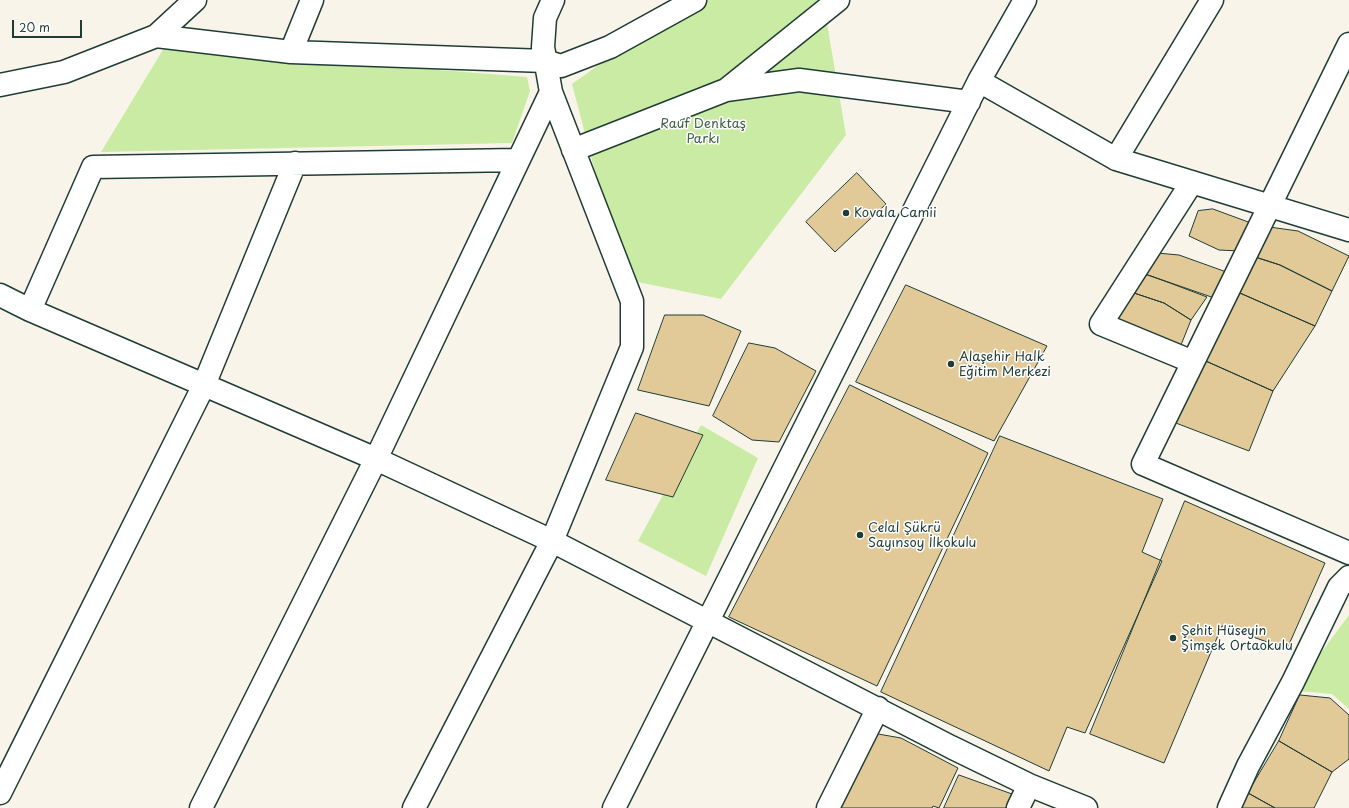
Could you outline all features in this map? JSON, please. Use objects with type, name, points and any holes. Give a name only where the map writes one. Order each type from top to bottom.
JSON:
[{"type":"street","points":[[0,85],[64,72],[156,36],[195,0]]},
{"type":"street","points":[[291,52],[312,0]]},
{"type":"street","points":[[414,808],[552,541],[632,347],[632,301],[551,92],[543,47],[545,18],[553,0]]},
{"type":"street","points":[[156,36],[291,52],[545,62],[561,66],[610,48],[695,0]]},
{"type":"street","points":[[726,90],[838,0]]},
{"type":"street","points":[[614,808],[979,81],[1025,0]]},
{"type":"street","points":[[1116,159],[1212,0]]},
{"type":"street","points":[[1349,44],[1143,464],[1349,553]]},
{"type":"street","points":[[573,150],[726,90],[799,80],[969,102]]},
{"type":"street","points":[[979,81],[1116,159],[1349,230]]},
{"type":"street","points":[[201,808],[376,459],[551,92]]},
{"type":"street","points":[[30,310],[93,167],[518,160]]},
{"type":"street","points":[[0,793],[204,385],[295,163]]},
{"type":"street","points":[[1192,182],[1101,324],[1193,362]]},
{"type":"street","points":[[0,295],[30,310],[376,459],[552,541],[708,623],[878,708],[951,747],[1030,785],[1086,808]]},
{"type":"street","points":[[1229,808],[1248,766],[1293,682],[1339,588],[1349,577]]},
{"type":"street","points":[[828,808],[878,708]]},
{"type":"street","points":[[1018,808],[1030,785]]},
{"type":"green space","name":"Rauf Denktaş Parkı","points":[[690,0],[823,0],[846,135],[721,299],[623,279],[572,84]]},
{"type":"green space","points":[[164,48],[527,77],[530,91],[512,143],[101,152]]},
{"type":"green space","points":[[701,425],[758,458],[706,576],[638,541]]},
{"type":"green space","points":[[1349,615],[1349,709],[1332,694],[1298,691],[1317,658]]},
{"type":"building","name":"Kovala Camii","points":[[857,173],[886,204],[835,252],[806,222]]},
{"type":"building","points":[[1213,209],[1251,223],[1240,251],[1219,250],[1189,236],[1198,211]]},
{"type":"building","points":[[1262,226],[1298,231],[1349,256],[1332,291],[1280,265],[1249,255]]},
{"type":"building","points":[[1157,253],[1179,255],[1232,274],[1220,300],[1145,274]]},
{"type":"building","points":[[1249,255],[1280,265],[1332,291],[1315,326],[1233,290]]},
{"type":"building","points":[[1145,274],[1207,297],[1191,320],[1164,303],[1134,293]]},
{"type":"building","name":"Alaşehir Halk Eğitim Merkezi","points":[[906,285],[1047,346],[994,441],[856,382]]},
{"type":"building","points":[[1233,290],[1315,326],[1273,391],[1199,358]]},
{"type":"building","points":[[1134,293],[1164,303],[1191,320],[1181,345],[1172,349],[1116,319]]},
{"type":"building","points":[[665,315],[703,315],[741,331],[709,406],[638,390]]},
{"type":"building","points":[[749,343],[775,348],[816,371],[779,442],[752,440],[713,416]]},
{"type":"building","points":[[1199,358],[1273,391],[1249,451],[1168,420]]},
{"type":"building","name":"Celal Şükrü Sayınsoy İlkokulu","points":[[850,385],[988,453],[877,686],[729,617]]},
{"type":"building","points":[[636,413],[703,435],[673,497],[606,480]]},
{"type":"building","points":[[1000,436],[1163,499],[1142,552],[1162,561],[1085,733],[1067,727],[1049,771],[881,692]]},
{"type":"building","name":"Şehit Hüseyin Şimşek Ortaokulu","points":[[1185,501],[1325,563],[1287,649],[1222,626],[1164,763],[1090,734]]},
{"type":"building","points":[[1300,695],[1330,698],[1349,715],[1349,759],[1332,772],[1279,741]]},
{"type":"building","points":[[878,734],[901,738],[958,768],[939,808],[933,806],[932,808],[840,808]]},
{"type":"building","points":[[1279,741],[1332,772],[1314,808],[1275,808],[1248,793]]},
{"type":"building","points":[[959,775],[1012,794],[1006,808],[944,808]]},
{"type":"building","points":[[1248,793],[1275,808],[1240,808]]},
{"type":"place","name":"Kovala Camii","points":[[846,213]]},
{"type":"place","name":"Alaşehir Halk Eğitim Merkezi","points":[[951,364]]},
{"type":"place","name":"Celal Şükrü Sayınsoy İlkokulu","points":[[860,535]]},
{"type":"place","name":"Şehit Hüseyin Şimşek Ortaokulu","points":[[1173,638]]}]
